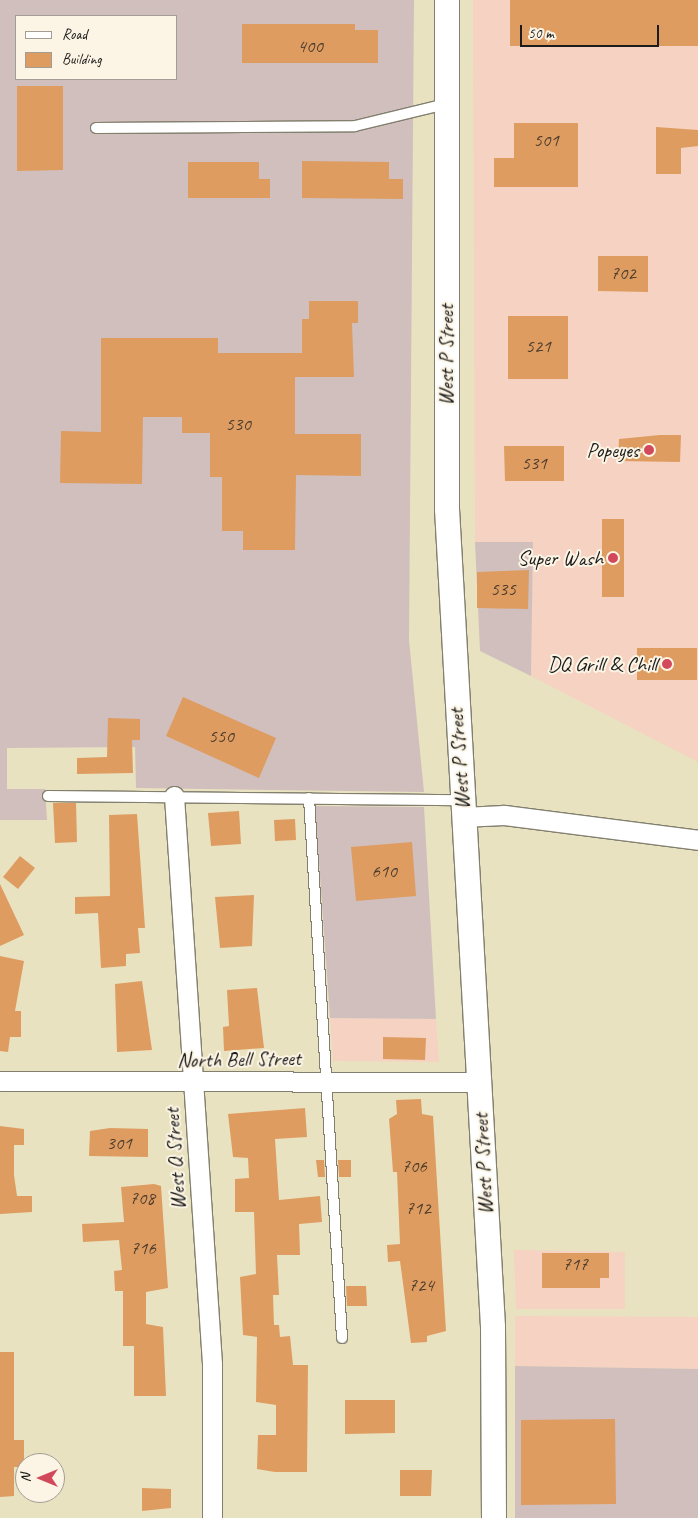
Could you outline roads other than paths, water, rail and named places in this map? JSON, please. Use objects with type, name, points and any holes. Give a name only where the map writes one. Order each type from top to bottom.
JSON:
[{"type":"street","name":"West P Street","points":[[447,0],[447,509],[462,808],[493,1327],[494,1518]]},
{"type":"street","name":"West Q Street","points":[[174,796],[212,1364],[212,1518]]},
{"type":"street","points":[[462,808],[698,840]]},
{"type":"street","name":"North Bell Street","points":[[0,1081],[479,1082]]},
{"type":"lane","points":[[96,128],[355,126],[446,104]]},
{"type":"lane","points":[[48,796],[309,798],[462,808]]},
{"type":"lane","points":[[309,798],[329,1081],[342,1338]]},
{"type":"place","name":"Popeyes","points":[[649,450]]},
{"type":"place","name":"Super Wash","points":[[613,558]]},
{"type":"place","name":"DQ Grill & Chill","points":[[667,664]]}]
